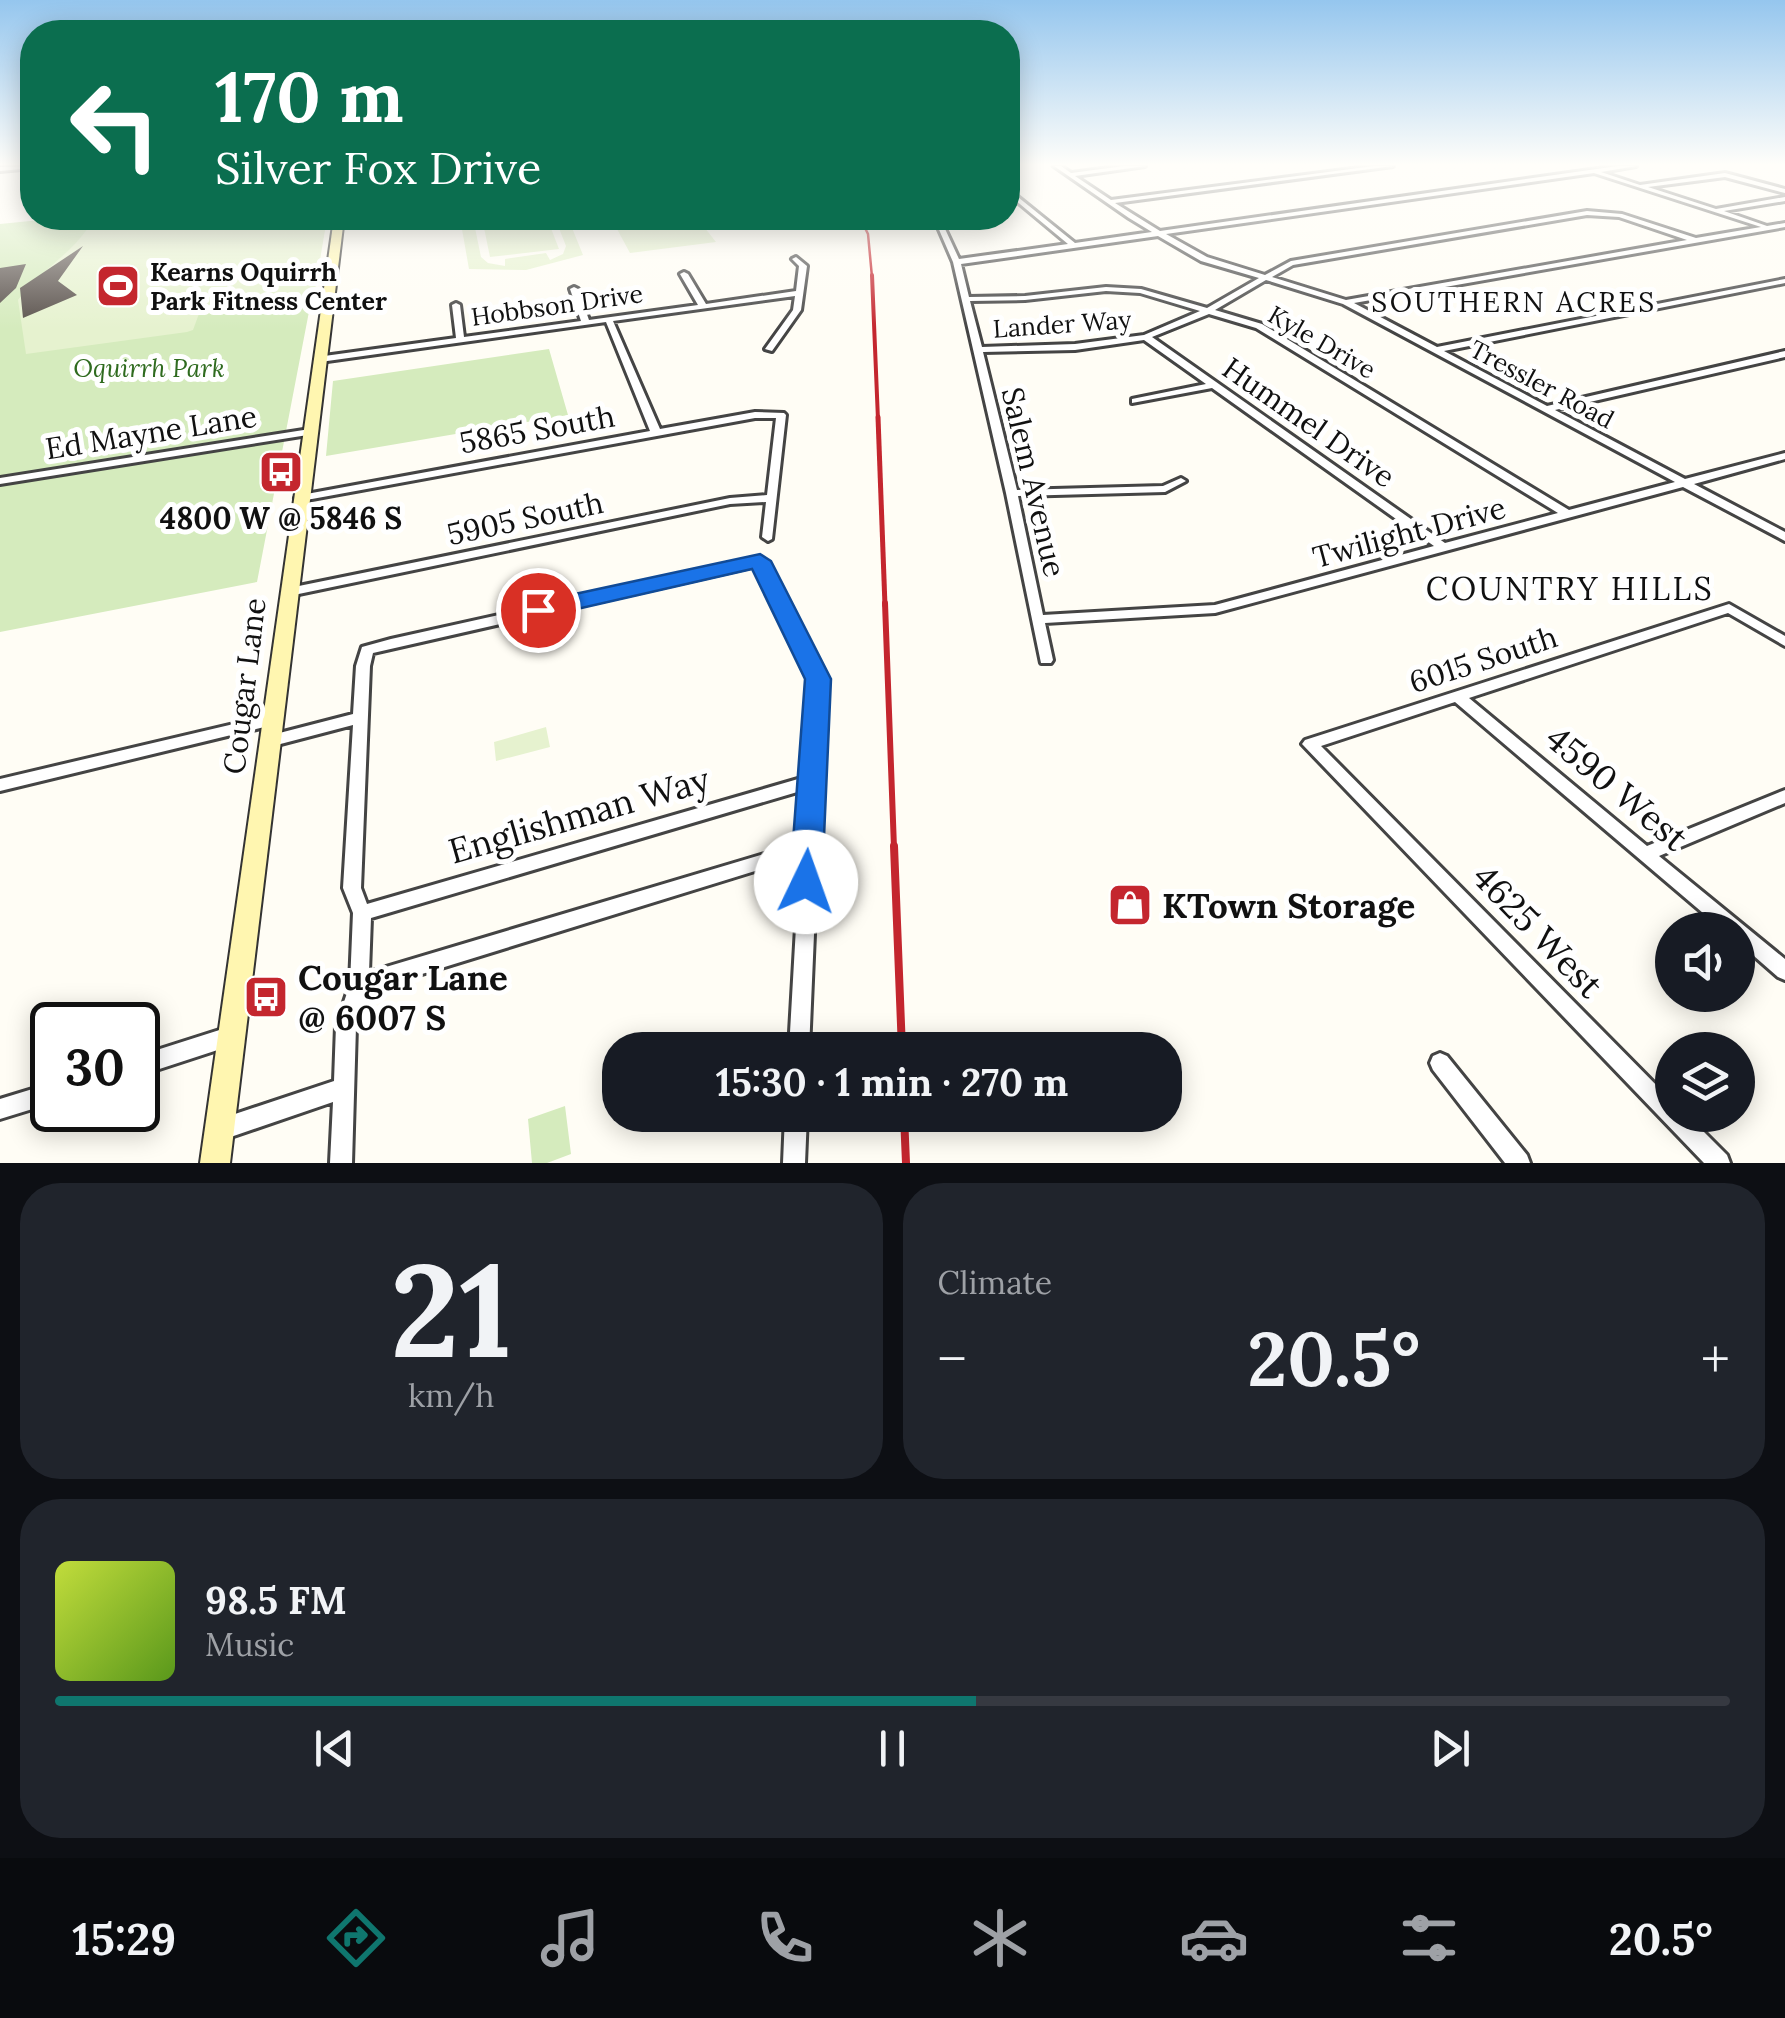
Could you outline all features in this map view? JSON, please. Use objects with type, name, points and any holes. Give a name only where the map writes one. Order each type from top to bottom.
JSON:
[{"type":"main road","name":"Cougar Lane","points":[[215,1163],[337,230]]},
{"type":"street","points":[[1043,220],[1073,245]]},
{"type":"street","name":"Tressler Road","points":[[1139,220],[1204,259],[1346,302],[1785,537]]},
{"type":"street","points":[[957,262],[1249,220]]},
{"type":"street","name":"Lander Way","points":[[977,350],[1075,347],[1146,337],[1308,259],[1544,220]]},
{"type":"street","name":"Lander Way","points":[[1630,220],[1697,241]]},
{"type":"street","points":[[1746,220],[1769,228]]},
{"type":"street","points":[[1346,302],[1769,228],[1785,229]]},
{"type":"street","name":"Salem Avenue","points":[[943,230],[957,262],[966,299],[1040,618],[1046,660]]},
{"type":"street","points":[[769,349],[797,310],[803,266],[796,259]]},
{"type":"street","points":[[684,274],[702,304]]},
{"type":"street","points":[[1436,350],[1785,281]]},
{"type":"street","points":[[574,289],[585,321]]},
{"type":"street","name":"Kyle Drive","points":[[966,299],[1120,289],[1156,294],[1259,326],[1569,514]]},
{"type":"street","name":"Hobbson Drive","points":[[320,359],[800,293]]},
{"type":"street","points":[[456,304],[460,339]]},
{"type":"street","points":[[608,318],[656,433]]},
{"type":"street","name":"Hummel Drive","points":[[1146,337],[1444,548]]},
{"type":"street","points":[[1546,409],[1785,354]]},
{"type":"street","points":[[1134,402],[1214,385]]},
{"type":"street","name":"5865 South","points":[[301,498],[754,415],[782,415],[772,498]]},
{"type":"street","name":"Ed Mayne Lane","points":[[0,481],[310,432]]},
{"type":"street","name":"Twilight Drive","points":[[1040,618],[1215,609],[1785,456]]},
{"type":"street","points":[[1012,493],[1165,489],[1181,482]]},
{"type":"street","points":[[768,537],[772,498]]},
{"type":"street","name":"5905 South","points":[[289,592],[730,501],[772,498]]},
{"type":"street","points":[[341,1163],[346,1026],[358,984],[362,912],[352,888],[367,650],[760,561],[818,679],[800,1032]]},
{"type":"street","name":"6015 South","points":[[1310,744],[1728,608],[1785,642]]},
{"type":"street","name":"4590 West","points":[[1457,696],[1714,912]]},
{"type":"street","points":[[0,784],[271,731],[360,718]]},
{"type":"street","name":"4625 West","points":[[1310,744],[1719,1163]]},
{"type":"street","name":"Englishman Way","points":[[362,912],[814,781]]},
{"type":"street","points":[[1645,854],[1785,796]]},
{"type":"street","points":[[358,984],[807,848]]},
{"type":"street","name":"4590 West","points":[[1755,946],[1785,971]]},
{"type":"street","points":[[160,1059],[232,1036]]},
{"type":"street","points":[[1440,1063],[1519,1163]]},
{"type":"street","points":[[220,1130],[344,1088]]},
{"type":"street","points":[[0,1109],[30,1099]]},
{"type":"street","points":[[794,1163],[795,1132]]},
{"type":"green space","name":"Oquirrh Park","points":[[20,222],[20,230],[325,230],[257,582],[0,632],[0,224]]},
{"type":"green space","name":"Kearns Oquirrh Park Fitness Center","points":[[86,230],[325,230],[314,296],[200,311],[193,330],[187,332],[26,354],[18,300]]},
{"type":"green space","points":[[462,230],[475,230],[481,257],[488,263],[505,266],[505,259],[546,253],[550,260],[563,254],[566,246],[560,230],[573,230],[583,255],[526,270],[469,269]]},
{"type":"green space","points":[[484,230],[552,230],[559,249],[490,257]]},
{"type":"green space","points":[[618,230],[706,230],[716,242],[630,253]]},
{"type":"green space","points":[[549,349],[568,415],[326,456],[333,381]]},
{"type":"green space","points":[[546,727],[550,747],[496,761],[494,742]]},
{"type":"green space","points":[[565,1106],[571,1154],[547,1163],[532,1163],[528,1119]]},
{"type":"building","points":[[83,246],[58,281],[77,295],[23,318],[20,288]]},
{"type":"building","points":[[26,264],[16,288],[0,303],[0,268]]},
{"type":"railway","points":[[866,230],[872,277]]},
{"type":"railway","points":[[872,275],[878,420]]},
{"type":"railway","points":[[878,417],[885,606]]},
{"type":"railway","points":[[885,603],[894,848]]},
{"type":"railway","points":[[894,846],[901,1032]]},
{"type":"railway","points":[[905,1132],[906,1163]]},
{"type":"place","name":"Kearns Oquirrh Park Fitness Center","points":[[118,286]]},
{"type":"place","name":"4800 W @ 5846 S","points":[[281,472]]},
{"type":"place","name":"KTown Storage","points":[[1130,905]]},
{"type":"place","name":"Cougar Lane @ 6007 S","points":[[266,997]]},
{"type":"district","name":"SOUTHERN ACRES","points":[[1514,302]]},
{"type":"district","name":"COUNTRY HILLS","points":[[1570,588]]},
{"type":"route","points":[[538,610],[760,561],[818,679],[806,882]]}]
